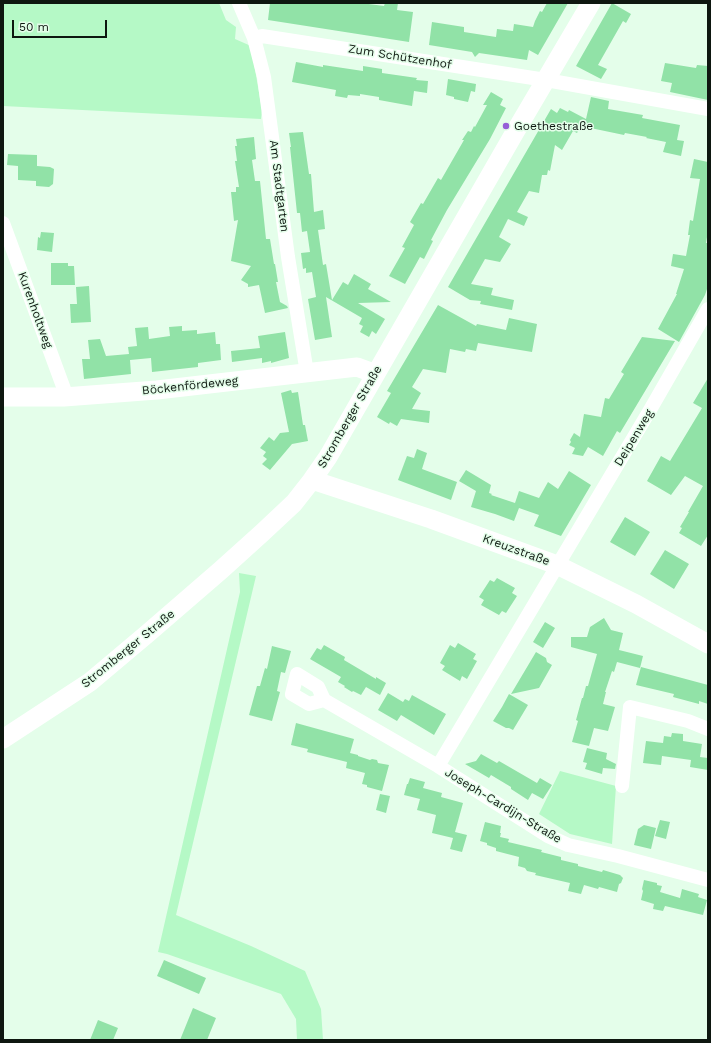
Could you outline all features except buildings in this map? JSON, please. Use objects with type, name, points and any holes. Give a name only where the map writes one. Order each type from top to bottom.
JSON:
[{"type":"main road","name":"Stromberger Straße","points":[[3,740],[90,682],[222,570],[294,503],[328,457],[591,3]]},
{"type":"main road","name":"Böckenfördeweg","points":[[3,397],[64,397],[157,390],[357,367],[376,374]]},
{"type":"main road","name":"Kreuzstraße","points":[[312,480],[431,519],[557,565],[636,604],[708,644]]},
{"type":"street","name":"Am Stadtgarten","points":[[239,3],[254,38],[264,77],[288,257],[307,373]]},
{"type":"street","name":"Zum Schützenhof","points":[[254,38],[262,36],[546,80]]},
{"type":"street","points":[[546,80],[708,109]]},
{"type":"street","name":"Kurenholtweg","points":[[3,222],[64,390],[64,397]]},
{"type":"street","name":"Deipenweg","points":[[557,565],[650,410],[708,309]]},
{"type":"street","name":"Joseph-Cardijn-Straße","points":[[438,766],[557,565]]},
{"type":"street","name":"Joseph-Cardijn-Straße","points":[[324,700],[438,766],[548,836],[568,845],[618,856],[708,880]]},
{"type":"street","points":[[622,786],[630,707],[688,721],[708,729]]},
{"type":"green space","points":[[3,3],[219,3],[226,20],[236,27],[235,39],[251,46],[262,110],[261,119],[3,106]]},
{"type":"green space","points":[[239,573],[256,576],[176,915],[251,946],[305,971],[321,1009],[323,1040],[297,1040],[296,1019],[281,994],[158,952],[240,592]]},
{"type":"green space","points":[[560,771],[616,786],[612,844],[570,834],[539,814]]},
{"type":"place","name":"Goethestraße","points":[[506,126]]}]
